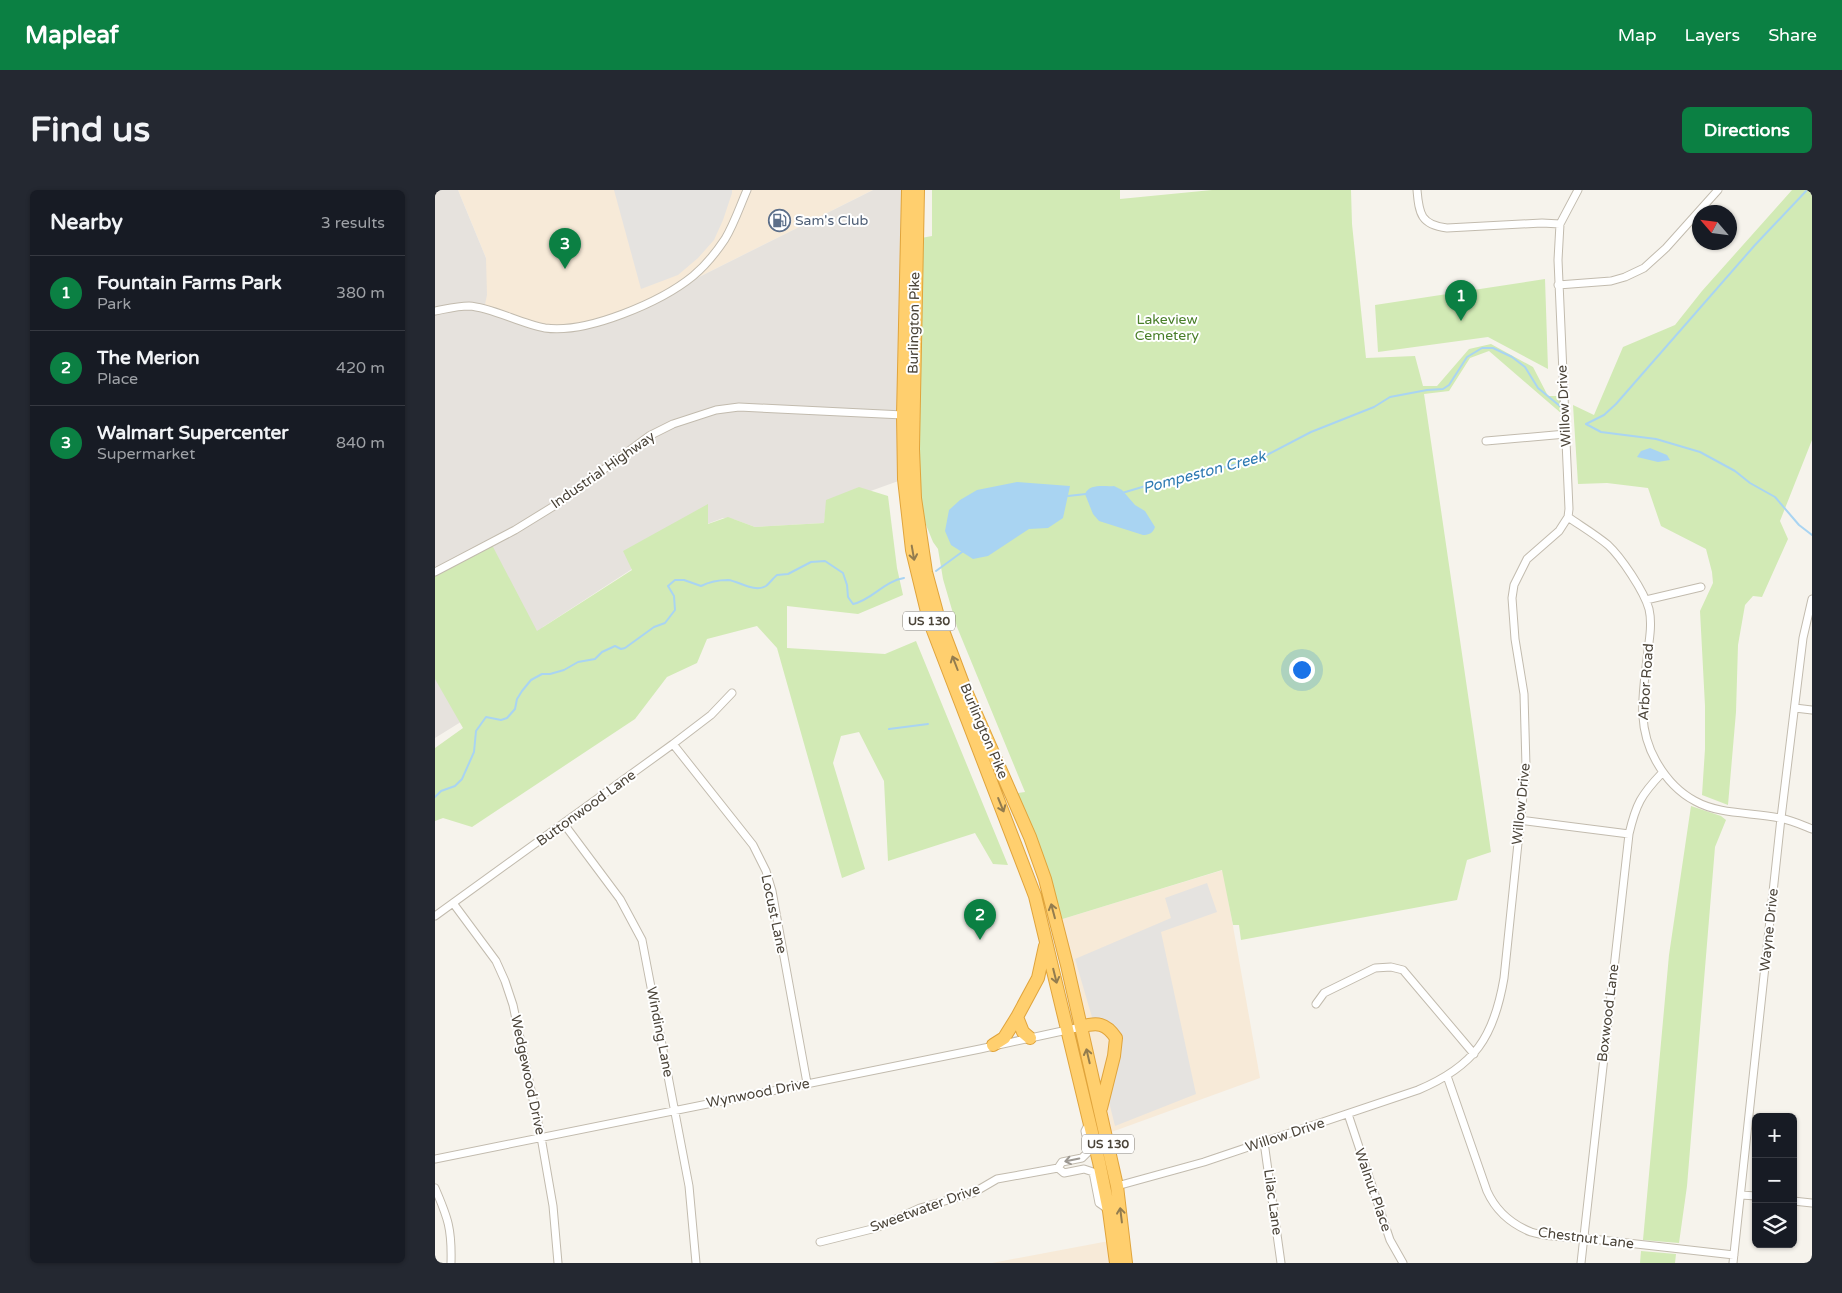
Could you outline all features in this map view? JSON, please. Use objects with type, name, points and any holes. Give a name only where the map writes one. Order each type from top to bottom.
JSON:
[{"type":"highway","name":"Burlington Pike","points":[[908,190],[903,415],[905,488],[912,550],[922,597],[944,664],[1027,872],[1100,1110],[1117,1186],[1126,1263]]},
{"type":"highway","name":"Burlington Pike","points":[[918,190],[913,449],[915,498],[926,572],[939,620],[965,689],[1038,858],[1056,921],[1117,1263]]},
{"type":"highway","points":[[993,1046],[1004,1038],[1038,978],[1046,938]]},
{"type":"highway","points":[[1017,1017],[1023,1032],[1030,1038]]},
{"type":"highway","points":[[1075,1028],[1101,1024],[1109,1029],[1116,1038],[1114,1056],[1100,1110]]},
{"type":"street","points":[[435,311],[470,306],[545,328],[566,329],[608,319],[675,289],[694,275],[725,238],[747,190]]},
{"type":"street","points":[[1417,190],[1419,211],[1425,221],[1435,227],[1560,224]]},
{"type":"street","name":"Willow Drive","points":[[1117,1186],[1204,1162],[1418,1090],[1447,1076],[1474,1054],[1489,1032],[1500,1001],[1526,766],[1524,694],[1515,639],[1512,598],[1514,585],[1527,559],[1559,531],[1568,517],[1569,509],[1558,260],[1560,224],[1578,190]]},
{"type":"street","points":[[1558,285],[1611,281],[1625,278],[1644,268],[1656,259],[1718,190]]},
{"type":"street","name":"Industrial Highway","points":[[435,572],[515,530],[554,506],[649,436],[673,424],[716,410],[739,407],[903,415]]},
{"type":"street","points":[[1486,441],[1566,434]]},
{"type":"street","name":"Arbor Road","points":[[1568,517],[1608,545],[1639,586],[1646,600],[1651,627],[1642,705],[1643,723],[1650,751],[1662,773],[1678,789],[1703,805],[1721,810],[1781,818],[1812,829]]},
{"type":"street","points":[[1646,600],[1701,587]]},
{"type":"street","name":"Wayne Drive","points":[[1734,1259],[1781,818],[1803,638],[1812,599]]},
{"type":"street","name":"Buttonwood Lane","points":[[435,916],[673,744],[711,715],[732,692]]},
{"type":"street","points":[[1795,708],[1812,710]]},
{"type":"street","name":"Locust Lane","points":[[673,744],[753,845],[766,871],[772,891],[807,1083]]},
{"type":"street","name":"Boxwood Lane","points":[[1581,1263],[1629,834],[1639,801],[1662,773]]},
{"type":"street","points":[[1519,820],[1629,834]]},
{"type":"street","name":"Winding Lane","points":[[564,824],[620,899],[641,940],[689,1186],[695,1263]]},
{"type":"street","name":"Wedgewood Drive","points":[[453,903],[495,960],[513,1005],[541,1137],[553,1206],[558,1263]]},
{"type":"street","points":[[1316,1004],[1324,993],[1375,968],[1391,966],[1403,970],[1474,1054]]},
{"type":"street","name":"Wynwood Drive","points":[[435,1159],[1075,1028]]},
{"type":"street","name":"Chestnut Lane","points":[[1447,1076],[1487,1192],[1492,1203],[1510,1221],[1531,1232],[1547,1236],[1584,1238],[1734,1259]]},
{"type":"street","name":"Walnut Place","points":[[1348,1114],[1390,1240],[1403,1263]]},
{"type":"street","name":"Sweetwater Drive","points":[[820,1242],[877,1228],[920,1208],[973,1194],[997,1179],[1058,1168],[1063,1162],[1082,1158],[1089,1151],[1085,1131],[1090,1120]]},
{"type":"street","name":"Lilac Lane","points":[[1264,1142],[1281,1263]]},
{"type":"street","name":"Sweetwater Drive","points":[[1058,1168],[1063,1172],[1083,1168],[1093,1172],[1099,1204],[1109,1211]]},
{"type":"street","points":[[435,1188],[448,1217],[451,1236],[451,1263]]},
{"type":"street","points":[[1741,1194],[1752,1195]]},
{"type":"street","points":[[1797,1201],[1812,1203]]},
{"type":"shaded area","points":[[435,190],[458,190],[486,258],[487,295],[484,309],[522,322],[566,329],[645,304],[873,190],[908,190],[904,479],[826,507],[824,523],[755,527],[733,519],[723,518],[707,524],[708,519],[628,560],[632,569],[543,627],[501,697],[435,738]]},
{"type":"shaded area","points":[[458,190],[873,190],[645,304],[608,319],[545,328],[483,309],[486,258]]},
{"type":"shaded area","points":[[614,190],[732,190],[732,193],[714,240],[698,258],[678,275],[641,289]]},
{"type":"shaded area","points":[[1223,870],[1260,1078],[1106,1134],[1056,921]]},
{"type":"shaded area","points":[[1207,883],[1217,912],[1161,932],[1196,1094],[1115,1126],[1106,1090],[1113,1034],[1094,1024],[1075,959],[1171,918],[1165,898]]},
{"type":"shaded area","points":[[1114,1240],[1116,1263],[992,1263]]},
{"type":"green space","name":"Lakeview Cemetery","points":[[932,190],[1120,190],[1120,199],[1212,190],[1351,190],[1352,224],[1366,358],[1415,356],[1423,386],[1437,386],[1469,349],[1491,344],[1533,367],[1548,396],[1563,396],[1562,414],[1489,351],[1470,358],[1449,391],[1424,394],[1491,852],[1467,860],[1457,900],[1241,940],[1239,925],[1233,925],[1222,870],[1056,921],[1010,794],[1025,792],[957,627],[943,579],[938,549],[933,542],[915,498],[916,239],[932,236]]},
{"type":"green space","points":[[1792,190],[1812,190],[1812,440],[1780,521],[1788,539],[1762,597],[1753,596],[1745,605],[1738,645],[1736,712],[1728,805],[1702,795],[1705,706],[1700,611],[1713,583],[1706,549],[1661,526],[1648,488],[1607,483],[1578,484],[1573,405],[1594,415],[1623,347],[1675,325],[1702,291]]},
{"type":"green space","points":[[1545,279],[1548,369],[1488,337],[1378,352],[1375,305]]},
{"type":"green space","points":[[859,487],[888,496],[897,568],[903,595],[858,614],[787,606],[787,648],[885,654],[916,641],[1008,865],[993,864],[975,833],[888,861],[884,781],[859,732],[841,736],[833,763],[865,869],[842,878],[777,648],[757,626],[707,639],[697,663],[667,677],[635,719],[472,827],[443,818],[435,821],[435,748],[463,728],[435,679],[435,575],[492,545],[537,631],[632,570],[623,551],[708,504],[708,524],[728,517],[755,527],[824,523],[826,500]]},
{"type":"green space","points":[[1691,806],[1721,816],[1726,820],[1715,847],[1687,1186],[1679,1243],[1643,1240],[1669,955]]},
{"type":"green space","points":[[1641,1251],[1676,1254],[1675,1263],[1640,1263]]},
{"type":"water","points":[[1650,448],[1667,455],[1670,460],[1658,462],[1637,457],[1641,451]]},
{"type":"water","points":[[1017,482],[1070,486],[1063,518],[1048,528],[1029,529],[988,556],[973,559],[951,545],[945,531],[949,510],[960,500],[977,490]]},
{"type":"water","points":[[1098,486],[1114,486],[1122,490],[1135,505],[1145,511],[1155,527],[1152,532],[1143,535],[1099,521],[1093,514],[1085,494],[1087,491]]},
{"type":"waterway","points":[[1586,424],[1604,415],[1616,404],[1755,245],[1807,190]]},
{"type":"waterway","name":"Pompeston Creek","points":[[1122,493],[1259,459],[1311,432],[1374,407],[1390,397],[1443,389],[1449,385],[1467,357],[1482,348],[1493,348],[1512,357],[1525,367],[1538,388],[1561,407]]},
{"type":"waterway","name":"Pompeston Creek","points":[[1586,424],[1601,432],[1656,439],[1700,452],[1735,471],[1750,483],[1775,497],[1799,525],[1812,535]]},
{"type":"waterway","name":"Pompeston Creek","points":[[1068,496],[1086,494]]},
{"type":"waterway","name":"Pompeston Creek","points":[[936,571],[962,552]]},
{"type":"waterway","name":"Pompeston Creek","points":[[435,797],[441,791],[455,786],[462,779],[474,752],[476,731],[486,717],[501,720],[507,718],[515,709],[517,699],[531,680],[542,674],[564,670],[578,662],[595,659],[602,652],[615,646],[621,649],[625,648],[654,627],[665,623],[675,610],[674,596],[668,586],[675,580],[684,580],[701,586],[707,583],[728,580],[761,588],[766,586],[777,575],[788,574],[811,562],[825,561],[843,573],[848,597],[853,604],[866,599],[890,583],[904,578]]},
{"type":"waterway","points":[[889,729],[928,724]]},
{"type":"place","name":"Sam's Club","points":[[779,220]]},
{"type":"place","name":"Walmart Supercenter","points":[[565,269]]},
{"type":"place","name":"Fountain Farms Park","points":[[1461,321]]},
{"type":"place","name":"The Merion","points":[[980,940]]}]
